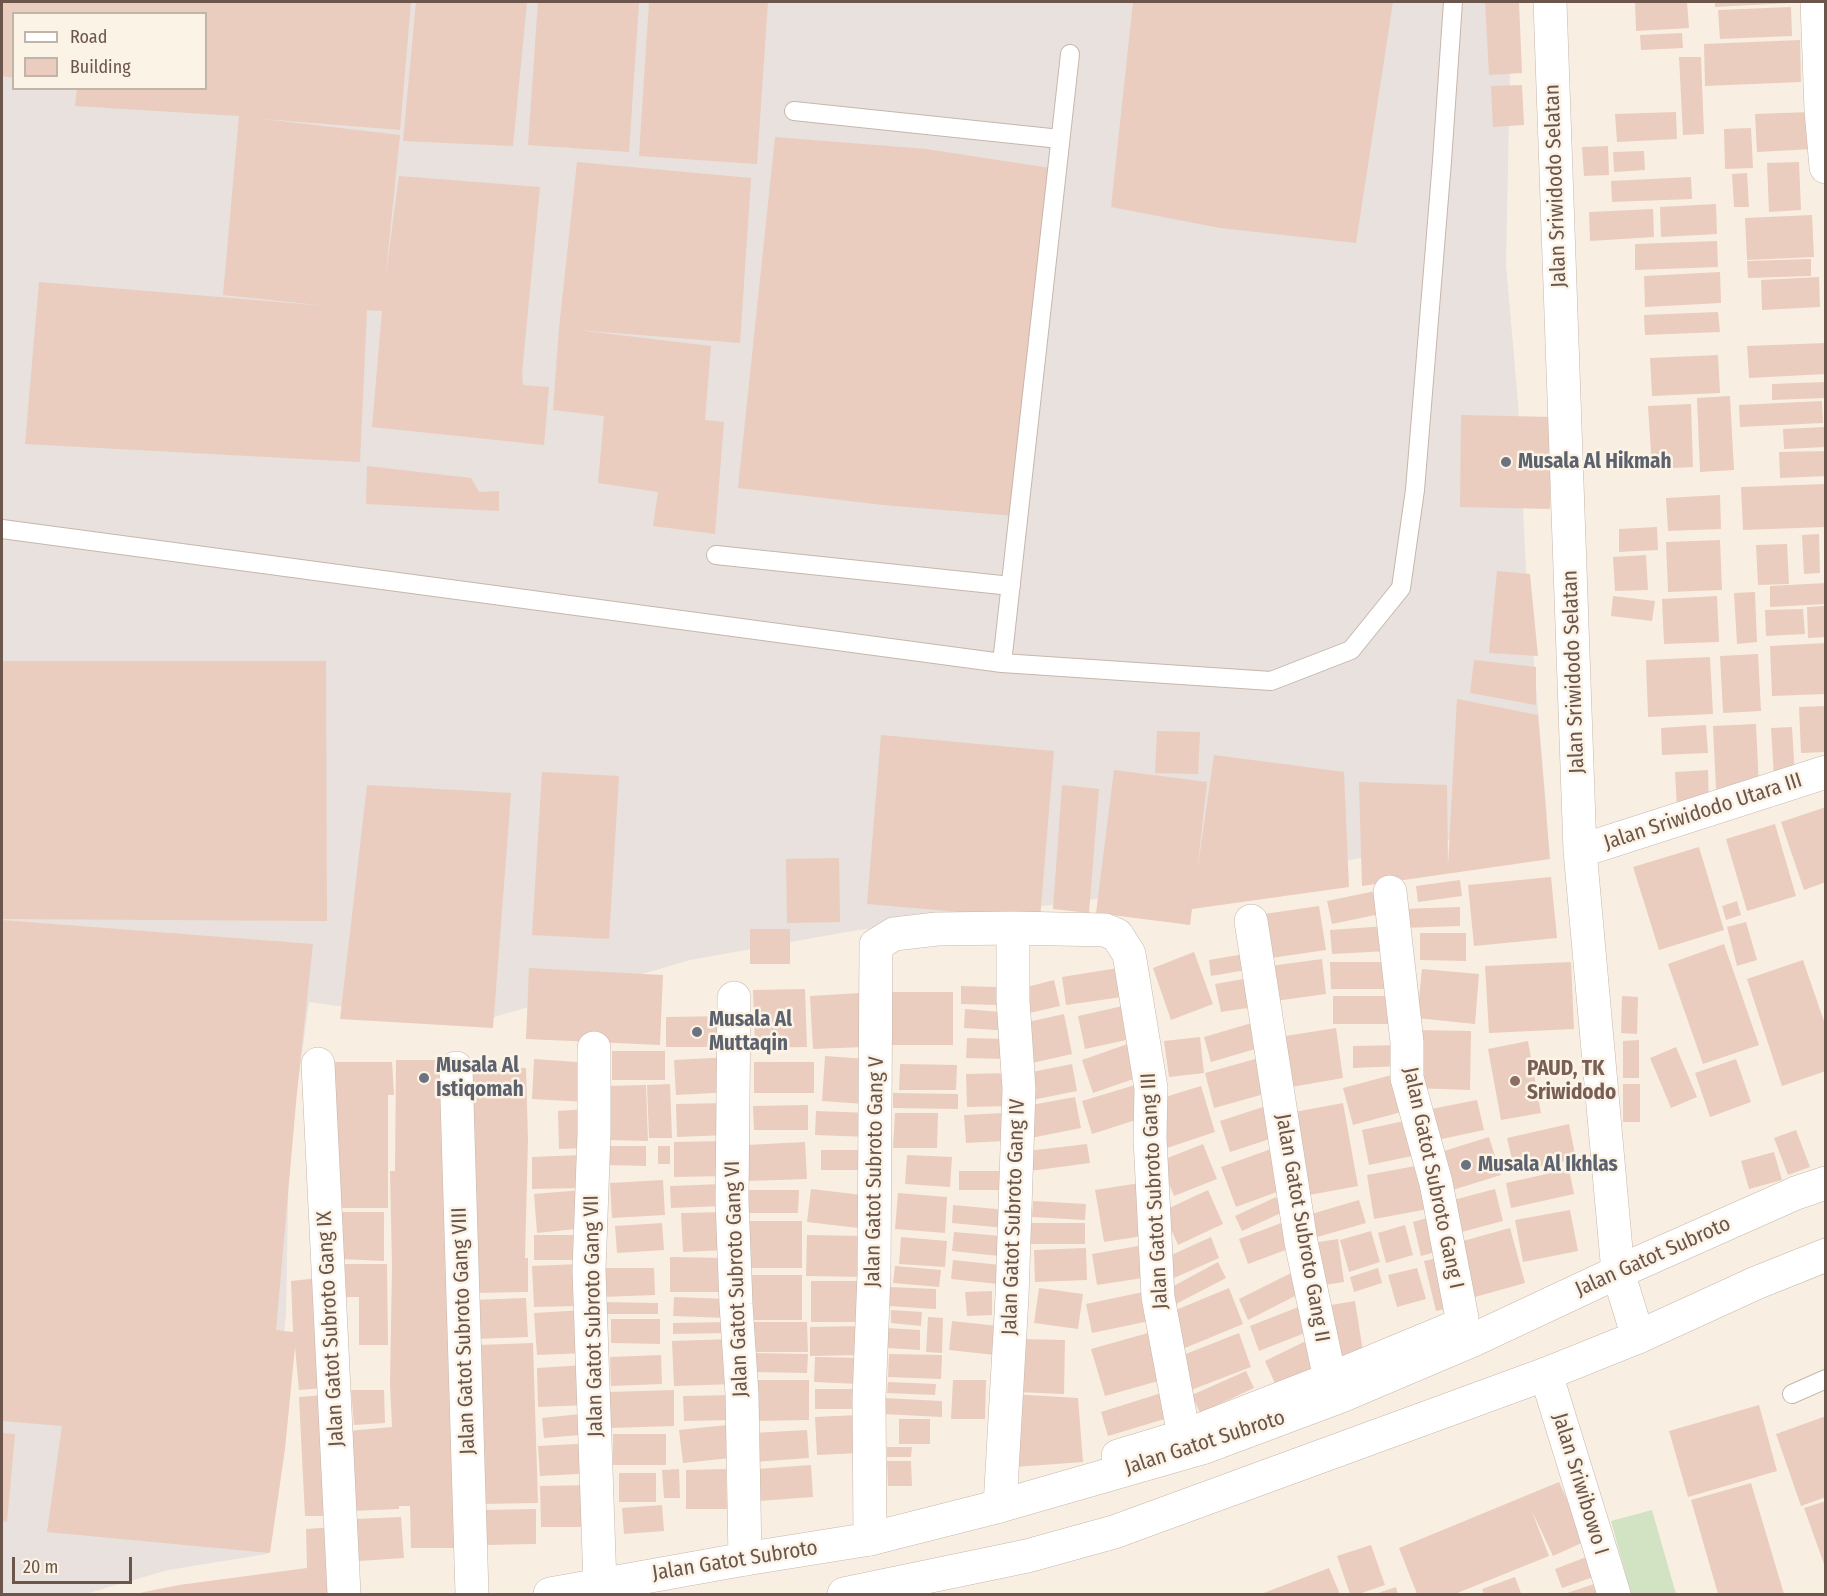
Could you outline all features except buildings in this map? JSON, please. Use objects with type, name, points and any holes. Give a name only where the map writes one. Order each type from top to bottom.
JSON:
[{"type":"street","name":"Jalan Sriwidodo Selatan","points":[[1550,2],[1580,851],[1618,1272],[1638,1337]]},
{"type":"street","points":[[1817,2],[1821,110],[1826,167]]},
{"type":"street","name":"Jalan Sriwidodo Utara III","points":[[1580,851],[1826,772]]},
{"type":"street","name":"Jalan Gatot Subroto Gang I","points":[[1330,1379],[1458,1326],[1462,1318],[1436,1183],[1407,1078],[1407,1042],[1390,892]]},
{"type":"street","name":"Jalan Gatot Subroto Gang II","points":[[1251,921],[1300,1242],[1330,1379]]},
{"type":"street","name":"Jalan Gatot Subroto Gang III","points":[[1013,928],[1105,930],[1117,935],[1129,954],[1151,1088],[1150,1138],[1158,1297],[1184,1436]]},
{"type":"street","name":"Jalan Gatot Subroto Gang IV","points":[[1001,1498],[1012,1297],[1019,1089],[1013,1000],[1013,928]]},
{"type":"street","name":"Jalan Gatot Subroto Gang V","points":[[870,1539],[869,1398],[874,1275],[876,945],[894,934],[937,929],[1013,928]]},
{"type":"street","name":"Jalan Gatot Subroto Gang VI","points":[[734,999],[732,1200],[742,1394],[746,1559]]},
{"type":"street","name":"Jalan Gatot Subroto Gang VII","points":[[594,1048],[594,1134],[589,1270],[600,1584]]},
{"type":"street","name":"Jalan Gatot Subroto Gang IX","points":[[318,1064],[345,1594]]},
{"type":"street","name":"Jalan Gatot Subroto Gang VIII","points":[[456,1068],[472,1594]]},
{"type":"street","name":"Jalan Gatot Subroto","points":[[550,1594],[870,1539],[1001,1498],[1202,1448],[1341,1396],[1473,1340],[1618,1272],[1796,1193],[1826,1183]]},
{"type":"street","points":[[844,1594],[1027,1556],[1114,1532],[1546,1374],[1638,1337],[1756,1283],[1826,1255]]},
{"type":"street","name":"Jalan Sriwibowo I","points":[[1546,1374],[1614,1594]]},
{"type":"street","points":[[1001,1498],[1184,1436],[1330,1379]]},
{"type":"lane","points":[[2,530],[1002,663],[1271,681],[1351,650],[1401,588],[1415,490],[1442,173],[1453,2]]},
{"type":"lane","points":[[1002,663],[1070,54]]},
{"type":"lane","points":[[794,111],[1060,139]]},
{"type":"lane","points":[[716,555],[1011,586]]},
{"type":"lane","points":[[1792,1394],[1826,1379]]},
{"type":"shaded area","points":[[2,2],[1508,2],[1510,67],[1506,265],[1518,402],[1526,570],[1547,816],[1429,845],[1256,878],[852,931],[690,960],[470,1024],[309,1002],[289,1149],[286,1313],[274,1442],[267,1554],[168,1570],[85,1594],[2,1594]]},
{"type":"green space","points":[[1652,1510],[1676,1594],[1631,1594],[1611,1521]]},
{"type":"place","name":"Musala Al Hikmah","points":[[1506,462]]},
{"type":"place","name":"Musala Al Muttaqin","points":[[697,1032]]},
{"type":"place","name":"Musala Al Istiqomah","points":[[424,1078]]},
{"type":"place","name":"PAUD, TK Sriwidodo","points":[[1515,1081]]},
{"type":"place","name":"Musala Al Ikhlas","points":[[1466,1165]]}]
